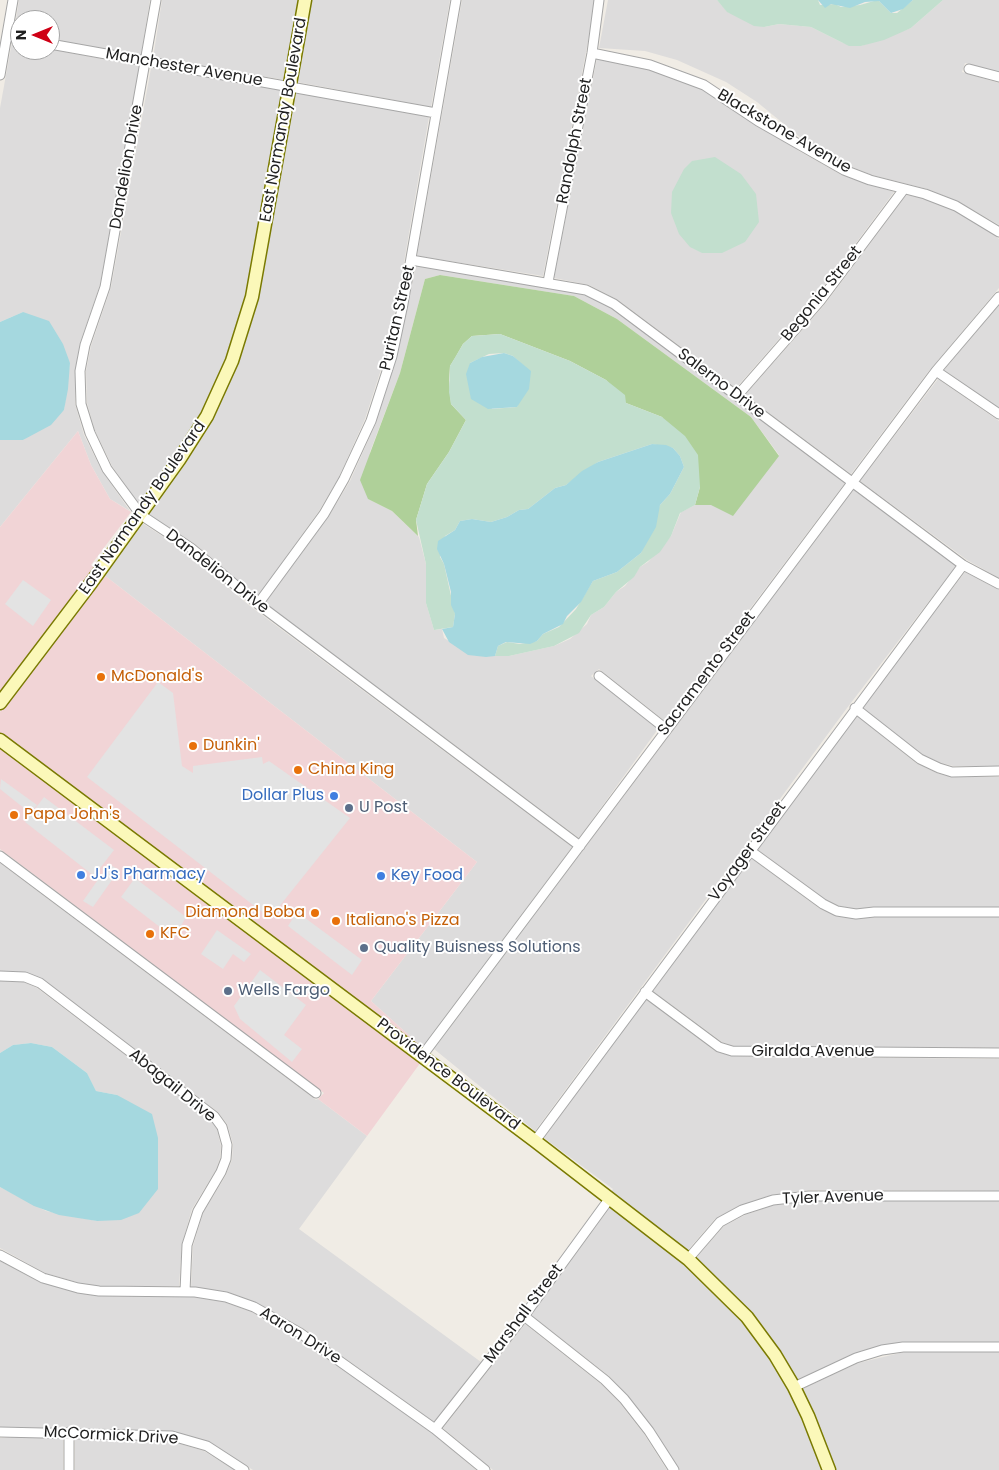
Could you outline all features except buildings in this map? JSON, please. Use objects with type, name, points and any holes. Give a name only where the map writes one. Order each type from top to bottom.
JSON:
[{"type":"main road","name":"East Normandy Boulevard","points":[[0,703],[140,515],[207,416],[232,361],[252,297],[305,0]]},
{"type":"main road","name":"Providence Boulevard","points":[[0,740],[688,1258],[747,1317],[794,1387],[829,1470]]},
{"type":"street","points":[[0,75],[13,0]]},
{"type":"street","name":"Dandelion Drive","points":[[156,0],[106,287],[85,345],[80,370],[81,404],[90,433],[107,468],[140,515],[191,548],[258,604],[580,846]]},
{"type":"street","name":"Puritan Street","points":[[258,604],[324,514],[344,479],[371,421],[392,356],[411,260],[456,0]]},
{"type":"street","name":"Randolph Street","points":[[548,282],[592,53],[599,0]]},
{"type":"street","name":"Manchester Avenue","points":[[60,46],[436,113]]},
{"type":"street","name":"Blackstone Avenue","points":[[592,53],[650,65],[704,84],[758,121],[844,170],[925,194],[956,206],[999,232]]},
{"type":"street","points":[[969,69],[999,77]]},
{"type":"street","name":"Begonia Street","points":[[737,396],[820,301],[904,189]]},
{"type":"street","name":"Salerno Drive","points":[[411,260],[586,290],[614,304],[963,565],[999,584]]},
{"type":"street","name":"Sacramento Street","points":[[422,1056],[666,728],[936,371],[999,296]]},
{"type":"street","points":[[936,371],[999,414]]},
{"type":"street","name":"Voyager Street","points":[[535,1141],[749,850],[963,565]]},
{"type":"street","points":[[599,676],[666,728]]},
{"type":"street","points":[[855,708],[920,759],[939,768],[952,772],[999,771]]},
{"type":"street","points":[[749,850],[823,904],[837,911],[856,914],[874,912],[999,912]]},
{"type":"street","points":[[0,856],[316,1093]]},
{"type":"street","name":"Abagail Drive","points":[[0,976],[25,977],[40,983],[214,1116],[222,1127],[227,1145],[226,1159],[221,1172],[198,1211],[187,1245],[185,1291]]},
{"type":"street","name":"Giralda Avenue","points":[[645,992],[719,1047],[732,1051],[999,1054]]},
{"type":"street","name":"Tyler Avenue","points":[[688,1258],[720,1222],[742,1210],[773,1200],[809,1196],[999,1196]]},
{"type":"street","name":"Marshall Street","points":[[436,1429],[524,1316],[610,1198]]},
{"type":"street","name":"Aaron Drive","points":[[0,1255],[43,1278],[78,1288],[99,1291],[185,1291],[226,1297],[254,1307],[300,1333],[436,1429],[485,1470]]},
{"type":"street","points":[[524,1316],[605,1380],[624,1399],[649,1431],[674,1470]]},
{"type":"street","points":[[794,1387],[856,1358],[882,1350],[903,1347],[999,1347]]},
{"type":"street","name":"McCormick Drive","points":[[0,1432],[69,1432],[172,1436],[207,1446],[244,1470]]},
{"type":"street","points":[[69,1432],[69,1470]]},
{"type":"shaded area","points":[[19,0],[150,0],[141,56],[60,41],[60,10],[17,10]]},
{"type":"shaded area","points":[[162,0],[299,0],[285,80],[153,58]]},
{"type":"shaded area","points":[[311,0],[450,0],[431,107],[297,82]]},
{"type":"shaded area","points":[[462,0],[596,0],[543,276],[417,256]]},
{"type":"shaded area","points":[[608,0],[717,0],[728,12],[764,27],[779,24],[811,27],[843,43],[861,46],[911,28],[943,0],[999,0],[999,72],[965,63],[962,72],[999,83],[999,225],[959,202],[927,189],[872,175],[847,165],[806,142],[757,102],[726,82],[677,60],[645,51],[599,48]]},
{"type":"shaded area","points":[[60,51],[140,66],[100,285],[80,343],[75,371],[75,404],[84,435],[102,471],[130,511],[110,499],[91,465],[78,431],[0,527],[0,440],[23,440],[64,410],[70,363],[23,312],[0,322],[0,108],[10,53],[10,60],[60,60]]},
{"type":"shaded area","points":[[597,58],[642,61],[749,110],[799,151],[842,175],[894,192],[815,298],[736,388],[618,300],[589,285],[554,278]]},
{"type":"shaded area","points":[[151,68],[283,90],[246,296],[227,359],[202,414],[140,506],[112,466],[95,431],[87,403],[86,371],[91,346],[111,287]]},
{"type":"shaded area","points":[[295,92],[429,117],[397,303],[386,354],[365,419],[339,477],[319,511],[257,597],[195,544],[148,514],[184,463],[238,362]]},
{"type":"shaded area","points":[[906,195],[923,198],[954,210],[987,229],[999,239],[999,288],[928,372],[851,474],[745,395],[825,304]]},
{"type":"shaded area","points":[[416,266],[584,294],[611,308],[845,483],[665,721],[599,669],[591,676],[658,729],[579,838],[265,603],[329,516],[350,481],[376,423],[397,356]],"holes":[[[440,275],[574,296],[617,319],[751,417],[779,455],[711,505],[695,505],[681,512],[671,536],[648,562],[640,567],[625,586],[616,592],[604,607],[591,615],[587,624],[570,639],[554,646],[509,656],[472,655],[444,638],[442,629],[434,630],[426,603],[426,564],[419,537],[392,511],[368,499],[370,452],[400,373],[425,279]]]},
{"type":"shaded area","points":[[999,305],[999,408],[944,370]]},
{"type":"shaded area","points":[[938,379],[999,421],[999,578],[967,560],[860,481]]},
{"type":"shaded area","points":[[78,431],[91,465],[110,499],[131,512],[91,565],[95,568],[0,694],[0,527]]},
{"type":"shaded area","points":[[854,489],[956,566],[847,708],[535,1131],[434,1049]]},
{"type":"shaded area","points":[[142,523],[187,552],[250,606],[572,847],[422,1047],[371,1001],[477,862],[104,575]]},
{"type":"shaded area","points":[[965,572],[999,590],[999,766],[953,766],[941,763],[923,755],[862,707]]},
{"type":"shaded area","points":[[104,575],[477,862],[371,1001],[422,1047],[421,1049],[0,733],[0,712]]},
{"type":"shaded area","points":[[23,580],[51,600],[33,626],[5,604]]},
{"type":"shaded area","points":[[158,682],[173,693],[182,766],[193,773],[193,766],[262,757],[263,764],[269,761],[350,818],[270,918],[87,777]]},
{"type":"shaded area","points":[[856,715],[916,763],[937,773],[952,777],[999,777],[999,907],[874,907],[856,909],[839,906],[826,900],[757,849]]},
{"type":"shaded area","points":[[0,746],[421,1062],[367,1136],[318,1099],[324,1093],[0,849]]},
{"type":"shaded area","points":[[1,779],[37,805],[30,813],[0,789]]},
{"type":"shaded area","points":[[44,797],[114,850],[94,876],[25,822]]},
{"type":"shaded area","points":[[751,858],[819,908],[836,916],[856,919],[874,917],[999,917],[999,1048],[733,1046],[722,1042],[653,991]]},
{"type":"shaded area","points":[[0,863],[316,1100],[318,1099],[367,1136],[299,1229],[481,1362],[434,1422],[304,1329],[257,1303],[227,1292],[191,1287],[193,1246],[203,1213],[226,1175],[232,1160],[233,1144],[227,1124],[218,1112],[44,980],[26,972],[0,971]]},
{"type":"shaded area","points":[[109,864],[119,870],[93,907],[83,901]]},
{"type":"shaded area","points":[[135,878],[186,917],[174,938],[121,897]]},
{"type":"shaded area","points":[[297,912],[362,960],[352,975],[288,926]]},
{"type":"shaded area","points":[[217,930],[251,954],[244,962],[233,954],[223,969],[201,954]]},
{"type":"shaded area","points":[[260,970],[306,1005],[284,1035],[302,1049],[292,1062],[240,1019],[234,1006]]},
{"type":"shaded area","points":[[0,981],[24,982],[37,988],[210,1119],[217,1129],[221,1146],[220,1158],[216,1170],[192,1209],[182,1244],[179,1286],[100,1286],[80,1283],[45,1273],[0,1248],[0,1187],[46,1211],[97,1221],[117,1095],[96,1091],[87,1073],[52,1047],[31,1043],[13,1045],[0,1053]]},
{"type":"shaded area","points":[[646,999],[715,1051],[732,1056],[999,1059],[999,1191],[809,1190],[772,1195],[739,1206],[715,1219],[687,1251],[611,1192],[613,1189],[544,1138]]},
{"type":"shaded area","points":[[810,1201],[999,1201],[999,1342],[902,1342],[854,1354],[797,1380],[752,1314],[696,1258],[724,1226],[745,1215],[774,1205]]},
{"type":"shaded area","points":[[611,1206],[684,1262],[742,1320],[789,1389],[823,1470],[680,1470],[654,1429],[628,1396],[609,1376],[531,1315]]},
{"type":"shaded area","points":[[0,1261],[40,1282],[77,1293],[99,1296],[194,1297],[224,1302],[252,1312],[297,1337],[432,1433],[476,1470],[253,1470],[210,1442],[172,1431],[0,1427]]},
{"type":"shaded area","points":[[525,1324],[601,1384],[619,1402],[644,1434],[667,1470],[493,1470],[443,1428]]},
{"type":"shaded area","points":[[904,1352],[999,1352],[999,1470],[835,1470],[802,1389],[858,1363]]},
{"type":"shaded area","points":[[63,1437],[63,1470],[0,1470],[0,1438]]},
{"type":"shaded area","points":[[75,1438],[171,1441],[204,1451],[235,1470],[75,1470]]},
{"type":"green space","points":[[717,0],[818,0],[820,5],[835,4],[841,7],[879,1],[891,13],[897,13],[913,0],[943,0],[911,28],[884,40],[861,46],[849,46],[811,27],[779,24],[764,27],[754,26],[727,12]]},
{"type":"green space","points":[[715,157],[741,174],[756,194],[759,222],[745,242],[722,253],[702,253],[690,247],[679,234],[671,213],[672,192],[684,169],[692,161]]},
{"type":"green space","points":[[440,275],[574,296],[617,319],[751,417],[779,456],[733,516],[711,505],[695,505],[700,487],[662,417],[626,403],[606,380],[570,361],[500,334],[472,336],[463,344],[450,366],[449,380],[451,404],[466,420],[449,452],[427,484],[416,520],[418,536],[392,511],[368,499],[360,480],[400,373],[425,279]]},
{"type":"green space","points":[[500,334],[570,361],[606,380],[625,395],[626,403],[662,417],[685,436],[698,455],[700,487],[695,505],[680,513],[671,536],[660,552],[640,567],[634,577],[616,592],[604,607],[591,615],[579,633],[554,646],[509,656],[495,656],[498,646],[507,642],[520,644],[537,641],[543,634],[559,627],[576,609],[593,581],[617,572],[641,553],[660,505],[670,494],[684,467],[680,456],[673,448],[652,444],[598,462],[566,485],[555,488],[528,509],[519,510],[507,517],[491,522],[472,519],[460,521],[455,530],[445,536],[440,557],[444,564],[455,614],[453,627],[434,630],[426,603],[426,564],[416,520],[427,484],[449,452],[466,420],[451,404],[449,392],[450,366],[463,344],[472,336]],"holes":[[[504,353],[513,356],[526,368],[517,407],[492,409],[470,363],[489,354]]]},
{"type":"water","points":[[818,0],[913,0],[903,9],[891,13],[879,1],[865,2],[850,8],[831,4],[825,8]]},
{"type":"water","points":[[23,312],[49,321],[63,344],[70,363],[68,389],[64,410],[51,425],[23,440],[0,440],[0,322]]},
{"type":"water","points":[[504,353],[513,356],[531,371],[529,389],[517,407],[488,409],[471,399],[466,374],[470,363],[482,357]]},
{"type":"water","points":[[652,444],[666,445],[673,448],[680,456],[684,467],[670,494],[660,505],[656,527],[641,553],[617,572],[593,581],[581,602],[567,616],[563,624],[543,634],[537,641],[530,644],[506,642],[498,646],[495,656],[486,657],[468,655],[449,642],[442,629],[453,627],[455,614],[451,605],[451,592],[444,564],[437,549],[438,541],[455,530],[460,521],[472,519],[491,522],[507,517],[519,510],[528,509],[555,488],[566,485],[582,471],[598,462]]},
{"type":"water","points":[[31,1043],[52,1047],[87,1073],[96,1091],[117,1095],[152,1114],[158,1138],[158,1189],[139,1213],[121,1220],[97,1221],[59,1215],[34,1206],[0,1187],[0,1053],[13,1045]]},
{"type":"place","name":"McDonald's","points":[[101,677]]},
{"type":"place","name":"Dunkin'","points":[[193,746]]},
{"type":"place","name":"China King","points":[[298,770]]},
{"type":"place","name":"Dollar Plus","points":[[334,796]]},
{"type":"place","name":"U Post","points":[[349,808]]},
{"type":"place","name":"Papa John's","points":[[14,815]]},
{"type":"place","name":"JJ's Pharmacy","points":[[81,875]]},
{"type":"place","name":"Key Food","points":[[381,876]]},
{"type":"place","name":"Diamond Boba","points":[[315,913]]},
{"type":"place","name":"Italiano's Pizza","points":[[336,921]]},
{"type":"place","name":"KFC","points":[[150,934]]},
{"type":"place","name":"Quality Buisness Solutions","points":[[364,948]]},
{"type":"place","name":"Wells Fargo","points":[[228,991]]}]
